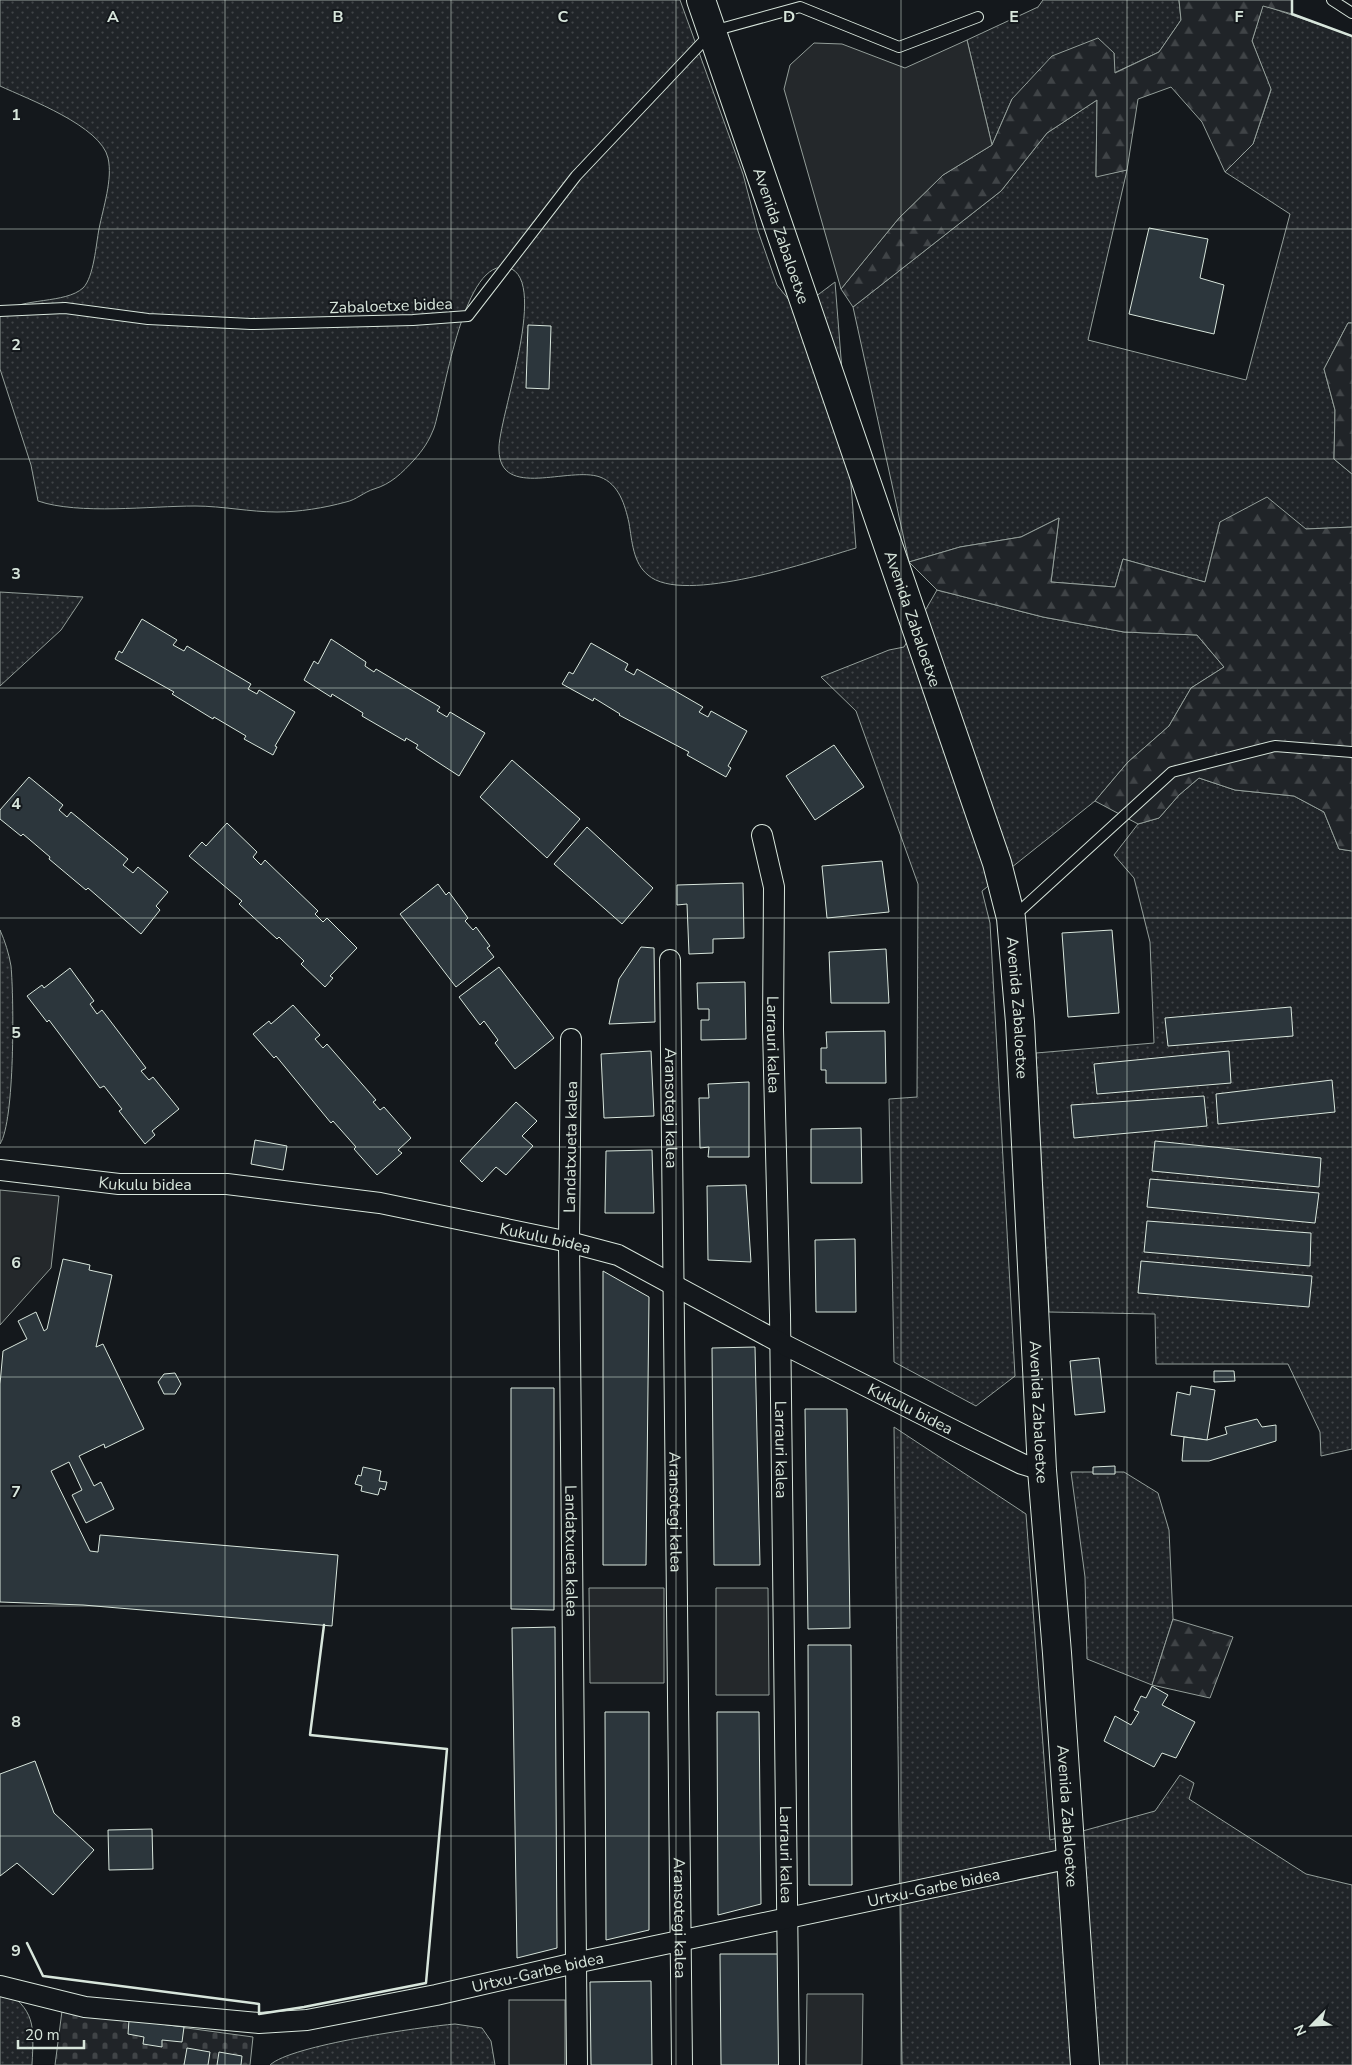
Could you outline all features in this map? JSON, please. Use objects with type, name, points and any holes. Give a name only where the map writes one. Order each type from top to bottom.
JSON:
[{"type":"main road","name":"Avenida Zabaloetxe","points":[[701,0],[997,864],[1011,918],[1020,1022],[1042,1470],[1072,1858],[1084,2065]]},
{"type":"street","name":"Larrauri kalea","points":[[762,835],[774,887],[773,1029],[790,2065]]},
{"type":"street","name":"Aransotegi kalea","points":[[670,960],[672,1284],[682,1940],[682,2065]]},
{"type":"street","name":"Landatxueta kalea","points":[[571,1039],[568,1242],[577,2065]]},
{"type":"street","name":"Kukulu bidea","points":[[0,1170],[119,1184],[227,1184],[380,1203],[568,1242],[618,1256],[779,1342],[971,1439],[1022,1464],[1042,1470]]},
{"type":"street","name":"Urtxu-Garbe bidea","points":[[0,1986],[85,2007],[259,2023],[307,2020],[436,1995],[575,1963],[1072,1858]]},
{"type":"lane","points":[[1332,0],[1352,13]]},
{"type":"lane","points":[[713,31],[800,7],[899,47],[978,17]]},
{"type":"lane","name":"Zabaloetxe bidea","points":[[0,311],[66,308],[148,319],[251,324],[413,320],[468,316],[576,176],[713,31]]},
{"type":"lane","points":[[1011,918],[1172,772],[1275,746],[1352,752]]},
{"type":"green space","points":[[0,0],[680,0],[743,174],[758,231],[777,285],[789,300],[799,302],[815,297],[835,282],[856,548],[750,578],[689,586],[665,583],[648,575],[639,564],[634,551],[623,502],[607,480],[587,475],[523,478],[511,474],[502,465],[499,450],[520,349],[524,319],[524,293],[518,275],[504,267],[489,272],[477,287],[466,309],[449,363],[434,428],[428,441],[410,465],[386,484],[346,502],[285,512],[195,506],[94,509],[74,508],[38,501],[31,465],[0,369],[0,313],[21,305],[55,299],[75,293],[87,283],[94,260],[105,203],[109,166],[108,158],[102,146],[92,135],[62,115],[0,86]]},
{"type":"green space","points":[[1043,0],[1179,0],[1181,20],[1159,52],[1114,73],[1114,53],[1012,99],[992,145],[967,40],[1038,7]]},
{"type":"green space","points":[[1179,0],[1292,0],[1292,14],[1263,6],[1252,41],[1271,89],[1253,144],[1225,172],[1202,122],[1171,87],[1138,99],[1127,170],[1096,177],[1097,100],[1047,133],[1001,191],[853,307],[841,289],[899,218],[943,175],[992,145],[1012,99],[1052,56],[1098,38],[1114,53],[1115,73],[1159,52],[1181,20]]},
{"type":"green space","points":[[1263,5],[1352,36],[1352,323],[1348,323],[1324,369],[1335,410],[1334,459],[1352,474],[1352,527],[1306,529],[1220,522],[1205,582],[1123,559],[1115,587],[1051,582],[1059,518],[1021,537],[960,547],[909,562],[853,307],[1001,191],[1047,133],[1097,100],[1096,176],[1127,170],[1088,340],[1246,380],[1290,214],[1225,172],[1253,144],[1271,90],[1252,41]]},
{"type":"green space","points":[[1348,323],[1352,323],[1352,474],[1334,459],[1335,410],[1324,369]]},
{"type":"green space","points":[[1267,497],[1306,529],[1352,527],[1352,851],[1339,849],[1324,812],[1294,796],[1235,790],[1199,778],[1179,795],[1159,818],[1138,824],[1095,801],[1128,762],[1169,726],[1191,688],[1224,667],[1197,635],[1124,632],[1043,617],[937,590],[909,562],[960,547],[1021,537],[1059,518],[1051,582],[1115,587],[1123,559],[1205,582],[1220,522]]},
{"type":"green space","points":[[937,590],[1043,617],[1124,632],[1197,635],[1224,667],[1191,688],[1169,726],[1128,762],[1095,801],[982,891],[990,923],[1015,1376],[976,1406],[894,1362],[889,1099],[917,1097],[918,884],[856,711],[821,677],[889,650],[904,647]]},
{"type":"green space","points":[[0,592],[83,597],[61,630],[0,686]]},
{"type":"green space","points":[[1199,778],[1235,790],[1294,796],[1324,812],[1339,849],[1352,851],[1352,1449],[1321,1456],[1320,1432],[1288,1364],[1156,1364],[1155,1314],[1049,1312],[1036,1053],[1154,1043],[1150,942],[1134,878],[1114,855],[1138,824],[1159,818],[1179,795]]},
{"type":"green space","points":[[0,930],[11,966],[13,1030],[11,1086],[5,1131],[0,1144]]},
{"type":"green space","points":[[894,1427],[1026,1514],[1050,1840],[1155,1811],[1180,1775],[1194,1783],[1189,1799],[1306,1874],[1352,1885],[1352,2065],[902,2065]]},
{"type":"green space","points":[[1071,1472],[1124,1472],[1158,1493],[1169,1530],[1173,1619],[1152,1685],[1087,1659],[1085,1577]]},
{"type":"green space","points":[[1173,1619],[1233,1637],[1210,1698],[1152,1685]]},
{"type":"green space","points":[[0,1987],[20,2003],[30,2020],[33,2039],[32,2065],[0,2065]]},
{"type":"green space","points":[[62,2011],[253,2037],[250,2065],[55,2065]]},
{"type":"green space","points":[[455,2024],[482,2028],[491,2041],[495,2065],[270,2065],[283,2058],[329,2044],[387,2033]]},
{"type":"shaded area","points":[[967,40],[992,145],[943,175],[899,218],[841,289],[784,89],[790,65],[814,43],[842,44],[905,68]]},
{"type":"shaded area","points":[[0,1190],[59,1196],[51,1268],[0,1325]]},
{"type":"shaded area","points":[[589,1588],[664,1588],[664,1683],[590,1683]]},
{"type":"shaded area","points":[[716,1588],[768,1588],[769,1695],[716,1695]]},
{"type":"shaded area","points":[[807,1994],[863,1994],[862,2065],[806,2065]]},
{"type":"shaded area","points":[[509,2000],[565,2000],[565,2065],[509,2065]]},
{"type":"building","points":[[1149,228],[1208,239],[1200,278],[1224,285],[1214,334],[1129,314]]},
{"type":"building","points":[[528,325],[551,326],[549,389],[526,388]]},
{"type":"building","points":[[142,619],[177,640],[173,645],[184,651],[187,646],[251,684],[248,689],[257,694],[259,690],[295,712],[275,746],[277,747],[273,755],[244,739],[246,736],[214,717],[213,719],[172,694],[174,692],[115,659],[119,651],[122,653]]},
{"type":"building","points":[[331,639],[366,662],[365,666],[374,672],[376,669],[440,707],[437,711],[447,717],[450,712],[485,733],[459,776],[416,748],[418,745],[406,738],[405,741],[362,716],[363,713],[332,694],[331,697],[304,680],[314,661],[318,664]]},
{"type":"building","points":[[591,643],[628,664],[625,670],[634,675],[637,669],[703,707],[699,712],[708,717],[711,711],[747,731],[728,766],[731,768],[726,777],[687,755],[689,752],[619,715],[594,698],[593,701],[562,684],[569,672],[573,674]]},
{"type":"building","points":[[834,745],[864,787],[815,820],[786,776]]},
{"type":"building","points":[[512,760],[580,819],[547,858],[480,797]]},
{"type":"building","points":[[29,777],[63,805],[59,810],[67,817],[71,812],[128,859],[123,865],[133,873],[138,867],[168,892],[156,906],[160,910],[141,934],[88,888],[86,890],[49,859],[50,857],[23,834],[21,836],[0,819],[0,810]]},
{"type":"building","points":[[227,823],[257,852],[253,857],[261,865],[265,860],[318,911],[315,914],[323,922],[327,918],[357,948],[330,976],[333,978],[325,987],[301,964],[304,961],[279,937],[277,939],[239,904],[242,901],[189,856],[202,842],[206,846]]},
{"type":"building","points":[[587,827],[653,888],[622,924],[554,864]]},
{"type":"building","points":[[882,861],[889,912],[827,918],[822,866]]},
{"type":"building","points":[[743,883],[744,938],[713,939],[713,953],[689,954],[687,904],[677,905],[677,885]]},
{"type":"building","points":[[438,884],[446,895],[449,892],[468,918],[465,921],[473,930],[476,927],[490,946],[487,948],[494,957],[456,987],[400,914]]},
{"type":"building","points":[[1112,930],[1119,1013],[1068,1017],[1062,933]]},
{"type":"building","points":[[641,947],[654,948],[655,1022],[609,1024],[619,979]]},
{"type":"building","points":[[886,949],[889,1003],[831,1003],[829,952]]},
{"type":"building","points":[[499,967],[554,1038],[515,1069],[495,1043],[498,1040],[484,1021],[480,1025],[459,997]]},
{"type":"building","points":[[70,968],[94,1001],[90,1004],[97,1014],[102,1010],[146,1068],[141,1071],[149,1080],[153,1077],[179,1109],[152,1131],[155,1135],[145,1144],[119,1111],[122,1109],[104,1086],[100,1088],[49,1020],[47,1022],[27,996],[42,985],[44,988]]},
{"type":"building","points":[[745,982],[746,1039],[701,1040],[701,1020],[709,1020],[709,1009],[698,1009],[697,983]]},
{"type":"building","points":[[293,1005],[320,1035],[315,1039],[323,1048],[327,1044],[376,1100],[373,1102],[380,1110],[384,1107],[411,1138],[398,1150],[402,1153],[377,1175],[354,1149],[356,1147],[333,1121],[331,1123],[276,1056],[274,1058],[253,1034],[269,1021],[271,1024]]},
{"type":"building","points":[[1291,1007],[1293,1036],[1168,1046],[1165,1018]]},
{"type":"building","points":[[885,1031],[886,1083],[826,1083],[826,1070],[821,1070],[821,1048],[827,1048],[826,1032]]},
{"type":"building","points":[[651,1051],[654,1116],[604,1118],[601,1054]]},
{"type":"building","points":[[1229,1051],[1231,1083],[1097,1094],[1094,1064]]},
{"type":"building","points":[[1332,1080],[1335,1112],[1218,1124],[1216,1094]]},
{"type":"building","points":[[749,1082],[749,1157],[708,1157],[709,1147],[700,1148],[699,1098],[709,1098],[708,1084]]},
{"type":"building","points":[[1204,1096],[1207,1126],[1074,1138],[1071,1105]]},
{"type":"building","points":[[516,1102],[537,1121],[522,1136],[533,1146],[506,1175],[496,1167],[482,1182],[460,1161]]},
{"type":"building","points":[[861,1128],[862,1183],[811,1183],[811,1129]]},
{"type":"building","points":[[255,1140],[287,1146],[283,1170],[251,1164]]},
{"type":"building","points":[[1155,1141],[1321,1158],[1319,1187],[1152,1171]]},
{"type":"building","points":[[652,1150],[654,1213],[605,1213],[606,1151]]},
{"type":"building","points":[[1150,1179],[1319,1193],[1315,1223],[1147,1207]]},
{"type":"building","points":[[746,1185],[751,1262],[708,1260],[707,1186]]},
{"type":"building","points":[[1147,1221],[1311,1233],[1310,1266],[1144,1252]]},
{"type":"building","points":[[855,1239],[856,1312],[816,1312],[815,1240]]},
{"type":"building","points":[[63,1259],[90,1265],[89,1270],[112,1275],[96,1347],[103,1344],[144,1429],[105,1448],[104,1444],[79,1456],[94,1486],[101,1482],[114,1509],[86,1523],[72,1495],[82,1490],[69,1462],[51,1471],[90,1551],[98,1552],[100,1535],[338,1555],[332,1626],[83,1605],[0,1602],[0,1384],[3,1351],[27,1339],[18,1321],[36,1312],[44,1331],[47,1329]]},
{"type":"building","points":[[1141,1261],[1312,1276],[1309,1307],[1138,1293]]},
{"type":"building","points":[[603,1271],[649,1297],[646,1565],[603,1565]]},
{"type":"building","points":[[755,1347],[760,1565],[714,1565],[712,1348]]},
{"type":"building","points":[[1099,1358],[1105,1412],[1075,1415],[1070,1361]]},
{"type":"building","points":[[1214,1371],[1234,1371],[1235,1381],[1214,1382]]},
{"type":"building","points":[[175,1373],[181,1384],[175,1394],[164,1394],[158,1382],[164,1374]]},
{"type":"building","points":[[1191,1386],[1215,1390],[1207,1440],[1171,1435],[1177,1392],[1190,1395]]},
{"type":"building","points":[[511,1388],[554,1388],[554,1610],[511,1609]]},
{"type":"building","points":[[805,1409],[847,1409],[850,1628],[808,1629]]},
{"type":"building","points":[[1257,1419],[1262,1427],[1276,1425],[1276,1441],[1209,1461],[1182,1461],[1184,1437],[1207,1440],[1227,1434],[1225,1427]]},
{"type":"building","points":[[1115,1466],[1115,1474],[1093,1474],[1093,1467]]},
{"type":"building","points":[[363,1467],[381,1471],[379,1481],[387,1482],[385,1490],[380,1488],[378,1495],[361,1491],[362,1486],[355,1484],[358,1475],[361,1476]]},
{"type":"building","points":[[555,1627],[557,1948],[517,1958],[512,1628]]},
{"type":"building","points":[[808,1645],[851,1645],[852,1885],[809,1885]]},
{"type":"building","points":[[1152,1686],[1168,1695],[1162,1705],[1195,1722],[1176,1758],[1162,1753],[1154,1767],[1104,1741],[1115,1716],[1131,1725],[1139,1712],[1134,1710],[1141,1696],[1146,1698]]},
{"type":"building","points":[[605,1712],[649,1712],[649,1930],[606,1940]]},
{"type":"building","points":[[717,1712],[759,1712],[761,1904],[718,1915]]},
{"type":"building","points":[[35,1761],[54,1813],[94,1850],[53,1895],[17,1863],[0,1876],[0,1774]]},
{"type":"building","points":[[152,1829],[153,1869],[109,1870],[108,1830]]},
{"type":"building","points":[[720,1954],[779,1954],[779,2065],[721,2065]]},
{"type":"building","points":[[651,1981],[652,2065],[591,2065],[590,1982]]},
{"type":"building","points":[[129,2020],[184,2027],[182,2042],[162,2040],[162,2047],[143,2044],[144,2037],[128,2034]]},
{"type":"building","points":[[187,2048],[210,2052],[208,2065],[184,2065]]},
{"type":"building","points":[[219,2052],[242,2056],[241,2065],[217,2065]]},
{"type":"wall","points":[[1292,0],[1292,14],[1352,36]]},
{"type":"wall","points":[[27,1943],[43,1976],[259,2004],[259,2014],[426,1983],[447,1749],[310,1735],[324,1625]]}]
